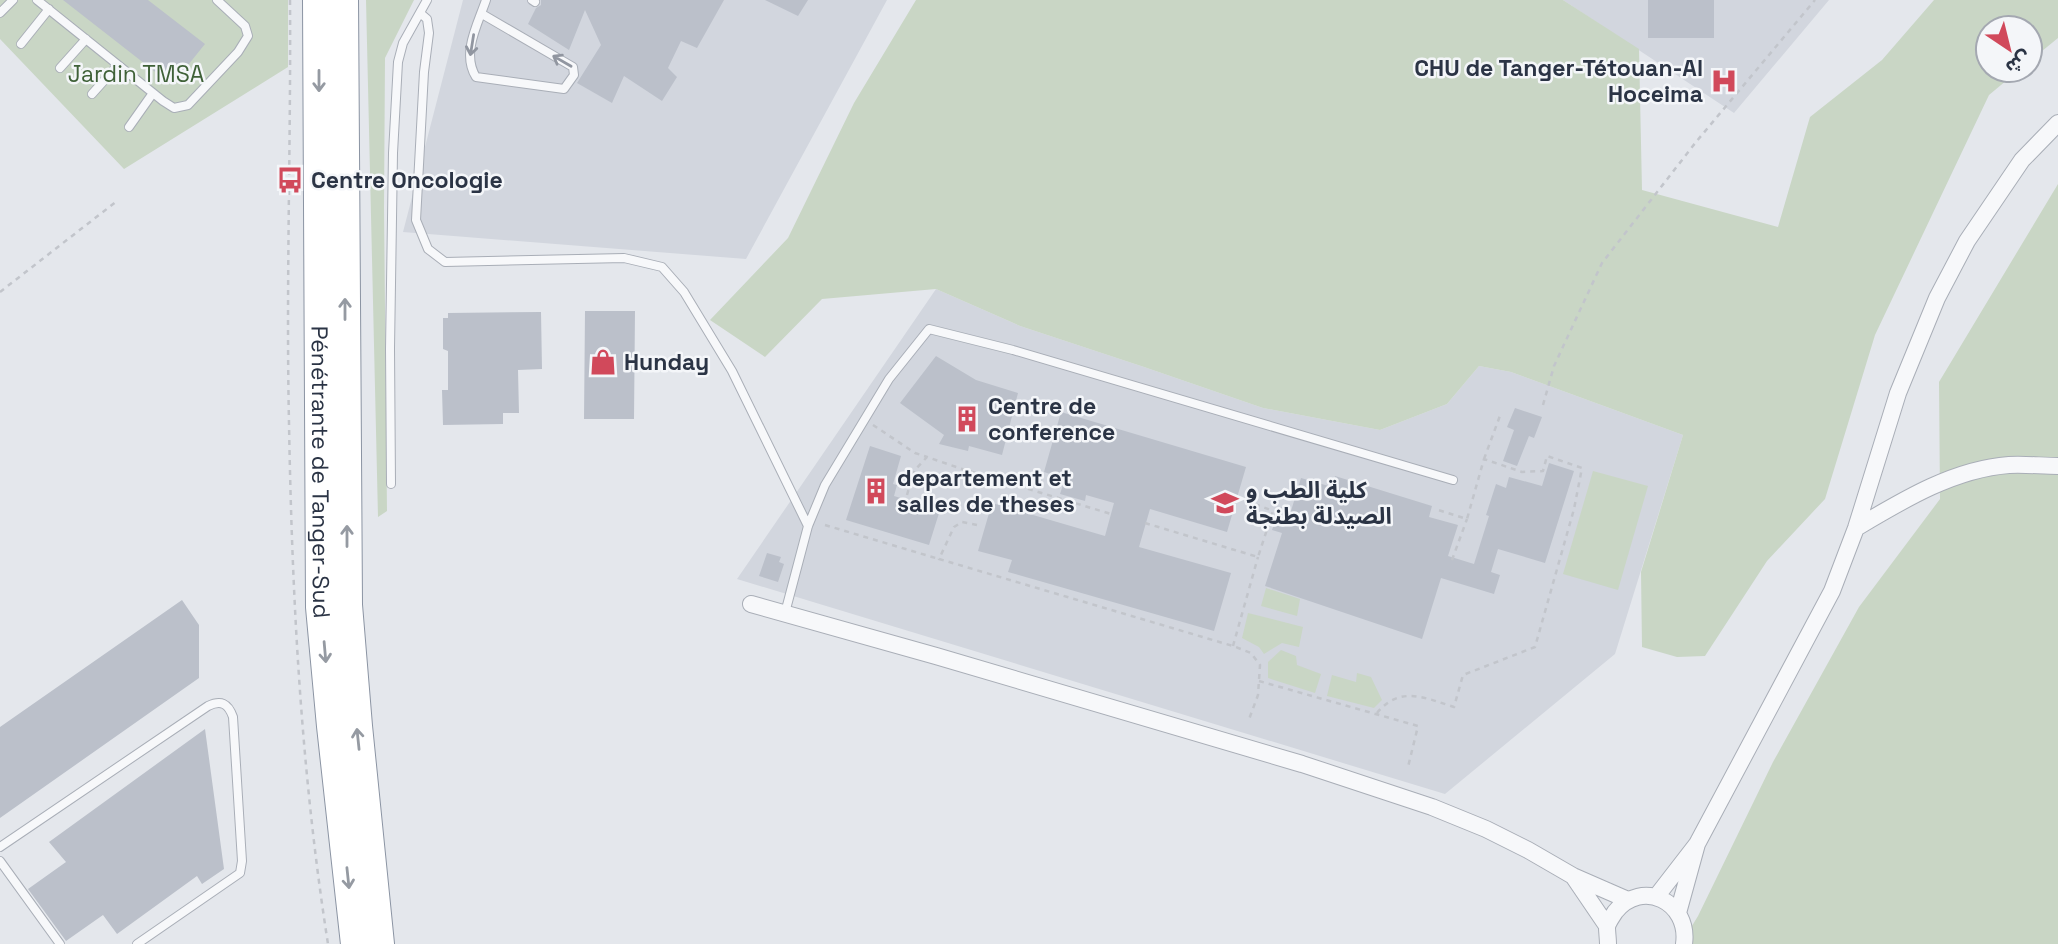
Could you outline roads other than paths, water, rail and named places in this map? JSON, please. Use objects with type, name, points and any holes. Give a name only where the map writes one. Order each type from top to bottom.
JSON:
[{"type":"highway","name":"Pénétrante de Tanger-Sud","points":[[318,0],[321,607],[356,944]]},
{"type":"highway","name":"Pénétrante de Tanger-Sud","points":[[343,0],[347,605],[356,726],[379,944]]},
{"type":"street","points":[[1656,897],[1697,844],[1832,591],[1856,528],[1898,393],[1937,298],[1967,241],[2022,160],[2058,123]]},
{"type":"street","points":[[1856,528],[1937,484],[1973,471],[2009,465],[2058,466]]},
{"type":"street","points":[[751,604],[1302,764],[1419,803],[1486,829],[1573,876],[1628,900]]},
{"type":"street","points":[[1678,913],[1697,844]]},
{"type":"street","points":[[1573,876],[1607,926],[1608,944]]},
{"type":"street","points":[[1607,926],[1628,900],[1642,896],[1656,897],[1678,913],[1686,931],[1684,944]]},
{"type":"lane","points":[[0,13],[13,0]]},
{"type":"lane","points":[[37,0],[174,108],[188,105],[238,52],[248,36],[245,26],[217,0]]},
{"type":"lane","points":[[391,484],[393,153],[398,62],[403,43],[427,0]]},
{"type":"lane","points":[[482,14],[573,67],[574,75],[564,89],[476,77],[470,55],[472,40],[486,0]]},
{"type":"lane","points":[[22,44],[49,9]]},
{"type":"lane","points":[[420,13],[427,19],[429,33],[424,72],[416,220],[429,249],[445,262],[624,258],[662,267],[684,292],[732,371],[808,526]]},
{"type":"lane","points":[[60,68],[86,39]]},
{"type":"lane","points":[[92,94],[118,65]]},
{"type":"lane","points":[[129,127],[153,93]]},
{"type":"lane","points":[[785,613],[808,526],[825,485],[889,379],[929,329],[1013,350],[1453,480]]},
{"type":"lane","points":[[0,847],[208,706],[220,702],[226,704],[233,717],[242,861],[240,873],[137,944]]},
{"type":"lane","points":[[0,861],[60,944]]},
{"type":"place","name":"CHU de Tanger-Tétouan-Al Hoceima","points":[[1724,81]]},
{"type":"place","name":"Centre Oncologie","points":[[290,180]]},
{"type":"place","name":"Hunday","points":[[603,362]]},
{"type":"place","name":"Centre de conference","points":[[967,419]]},
{"type":"place","name":"departement et salles de theses","points":[[876,491]]},
{"type":"place","name":"كلية الطب و الصيدلة بطنجة","points":[[1225,503]]},
{"type":"park label","name":"Jardin TMSA","points":[[136,74]]}]
